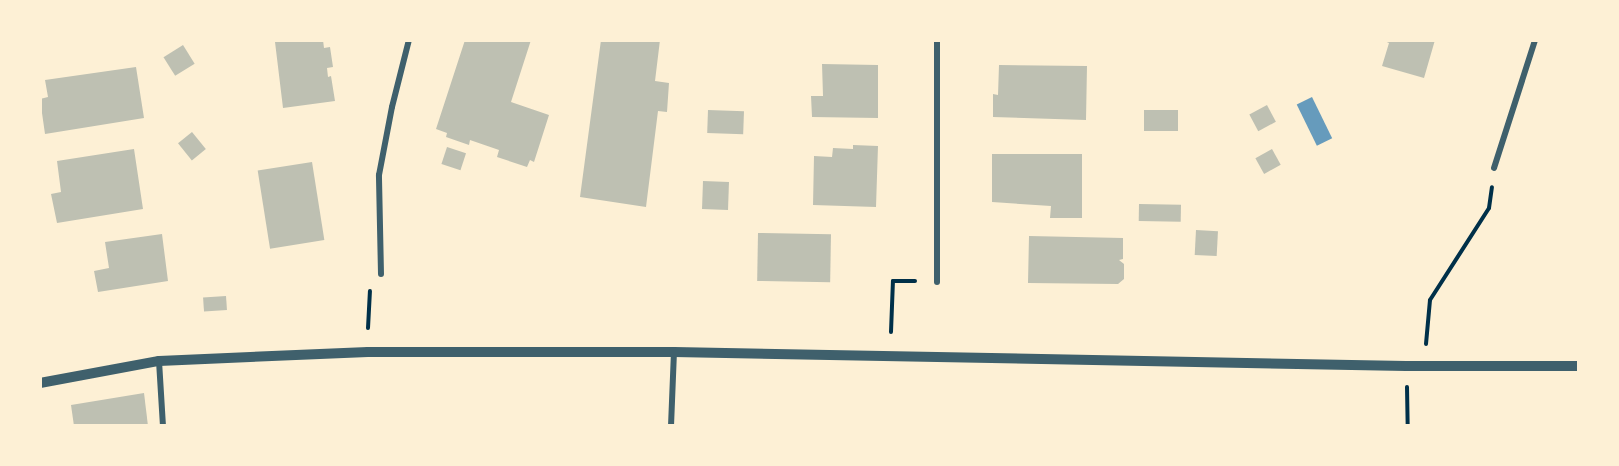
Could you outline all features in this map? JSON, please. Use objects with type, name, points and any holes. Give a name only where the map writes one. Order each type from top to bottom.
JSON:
[{"type":"street","points":[[381,274],[379,175],[392,107],[409,40]]},
{"type":"street","points":[[936,40],[937,282]]},
{"type":"street","points":[[1494,168],[1535,40]]},
{"type":"street","points":[[40,383],[159,361],[368,352],[674,352],[1406,366],[1578,366]]},
{"type":"street","points":[[671,426],[674,352]]},
{"type":"street","points":[[159,361],[163,426]]},
{"type":"path","points":[[1424,366],[1430,300],[1489,207],[1494,168]]},
{"type":"path","points":[[368,352],[370,283],[381,274]]},
{"type":"path","points":[[890,356],[893,280],[937,282]]},
{"type":"path","points":[[1406,366],[1408,426]]},
{"type":"water","points":[[1312,97],[1332,138],[1317,146],[1297,104]]},
{"type":"building","points":[[323,40],[324,48],[330,47],[333,67],[327,68],[328,77],[331,76],[335,101],[283,108],[275,42]]},
{"type":"building","points":[[465,40],[531,40],[511,102],[549,115],[534,162],[530,160],[527,167],[497,157],[499,150],[470,140],[469,145],[446,137],[447,133],[436,129]]},
{"type":"building","points":[[601,40],[660,40],[655,81],[669,83],[667,112],[658,111],[646,207],[580,197]]},
{"type":"building","points":[[1382,40],[1435,40],[1424,78],[1382,66],[1389,43]]},
{"type":"building","points":[[183,45],[195,64],[175,76],[163,57]]},
{"type":"building","points":[[822,64],[878,65],[878,118],[812,117],[811,96],[823,96]]},
{"type":"building","points":[[999,65],[1087,66],[1086,120],[993,117],[993,94],[998,95]]},
{"type":"building","points":[[136,67],[144,118],[45,134],[40,99],[48,97],[45,80]]},
{"type":"building","points":[[1267,105],[1276,122],[1258,131],[1249,114]]},
{"type":"building","points":[[708,110],[744,111],[743,134],[707,133]]},
{"type":"building","points":[[1144,110],[1178,110],[1178,131],[1144,131]]},
{"type":"building","points":[[192,132],[206,149],[192,160],[178,143]]},
{"type":"building","points":[[853,145],[878,146],[876,207],[813,205],[814,156],[832,157],[833,148],[853,149]]},
{"type":"building","points":[[447,147],[466,153],[460,170],[441,164]]},
{"type":"building","points":[[134,149],[143,209],[57,223],[51,194],[61,192],[57,161]]},
{"type":"building","points":[[1272,149],[1281,165],[1264,174],[1255,158]]},
{"type":"building","points":[[992,154],[1082,154],[1082,218],[1050,218],[1051,206],[992,202]]},
{"type":"building","points":[[312,162],[324,240],[270,249],[258,171]]},
{"type":"building","points":[[703,181],[729,182],[728,210],[702,209]]},
{"type":"building","points":[[1139,204],[1181,205],[1181,222],[1139,221]]},
{"type":"building","points":[[1196,230],[1218,231],[1217,256],[1195,255]]},
{"type":"building","points":[[758,233],[831,234],[830,282],[757,281]]},
{"type":"building","points":[[162,234],[168,281],[98,292],[94,271],[109,268],[105,242]]},
{"type":"building","points":[[1029,236],[1123,238],[1123,259],[1119,260],[1124,264],[1124,279],[1118,284],[1028,283]]},
{"type":"building","points":[[226,296],[227,310],[204,312],[203,298]]},
{"type":"building","points":[[144,393],[148,426],[74,426],[71,405]]}]
